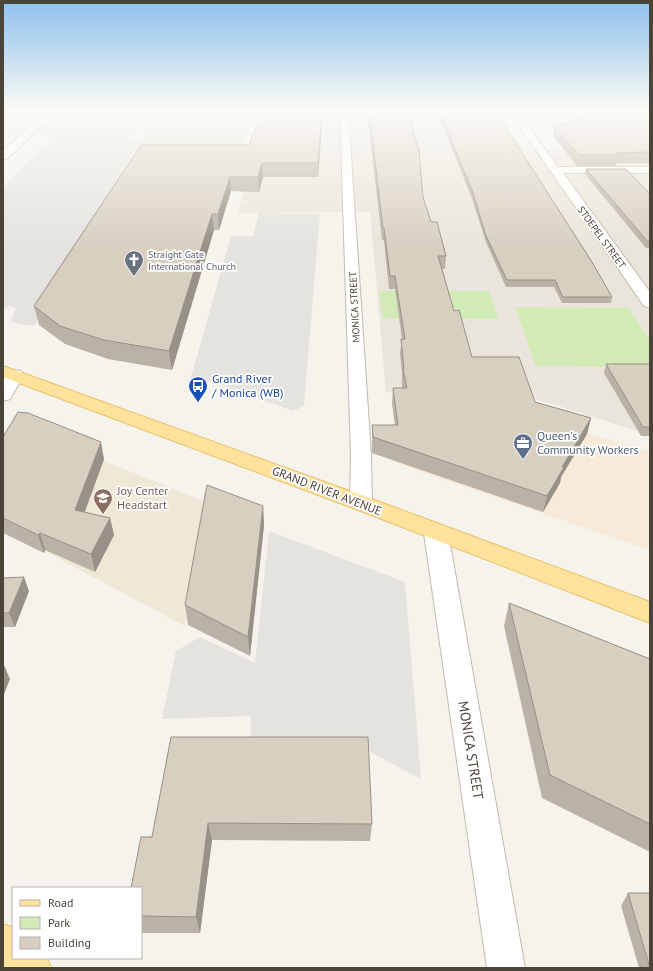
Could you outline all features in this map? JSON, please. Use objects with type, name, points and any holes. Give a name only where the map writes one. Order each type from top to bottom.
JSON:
[{"type":"main road","name":"GRAND RIVER AVENUE","points":[[9,373],[361,503],[650,614]]},
{"type":"main road","points":[[3,943],[12,951]]},
{"type":"main road","points":[[21,959],[32,968]]},
{"type":"street","name":"MONICA STREET","points":[[346,156],[362,455],[361,503]]},
{"type":"street","name":"STOEPEL STREET","points":[[545,156],[650,303]]},
{"type":"street","points":[[555,170],[650,170]]},
{"type":"street","points":[[3,395],[9,373]]},
{"type":"street","name":"MONICA STREET","points":[[436,533],[506,968]]},
{"type":"shaded area","points":[[32,156],[131,156],[34,326],[10,322],[16,308],[9,306],[3,309],[3,188]]},
{"type":"shaded area","points":[[253,156],[650,156],[650,435],[520,394],[386,392],[370,212],[238,213]]},
{"type":"shaded area","points":[[259,213],[320,214],[304,406],[293,411],[213,382],[190,381],[231,236],[253,236]]},
{"type":"shaded area","points":[[485,402],[650,452],[650,550],[396,463],[392,403]]},
{"type":"shaded area","name":"Joy Center Headstart","points":[[25,429],[206,502],[185,626],[3,529]]},
{"type":"shaded area","points":[[269,531],[405,582],[421,779],[359,746],[250,749],[251,716],[162,719],[176,651],[200,637],[255,663]]},
{"type":"green space","points":[[379,291],[489,291],[498,319],[383,318]]},
{"type":"green space","points":[[515,307],[629,308],[650,340],[650,367],[536,366]]},
{"type":"building","points":[[133,156],[319,156],[318,163],[262,163],[258,177],[230,177],[218,214],[212,214],[169,351],[104,340],[60,326],[34,306]]},
{"type":"building","points":[[374,156],[419,156],[423,197],[431,222],[437,222],[446,256],[438,256],[454,311],[459,310],[472,357],[519,357],[535,402],[591,418],[547,496],[373,437],[372,425],[398,425],[393,388],[407,388],[403,369],[401,339],[405,339],[395,276],[390,276]]},
{"type":"building","points":[[458,156],[524,156],[592,262],[612,297],[563,297],[555,280],[507,280],[486,236],[472,190]]},
{"type":"building","points":[[586,169],[626,169],[650,194],[650,242],[648,242]]},
{"type":"building","points":[[606,364],[650,364],[650,427],[643,427]]},
{"type":"building","points":[[18,412],[28,413],[101,442],[75,510],[110,518],[91,554],[40,533],[38,535],[3,518],[3,437]]},
{"type":"building","points":[[207,485],[263,506],[248,637],[185,605]]},
{"type":"building","points":[[24,577],[9,613],[3,613],[3,578]]},
{"type":"building","points":[[509,603],[650,659],[650,824],[550,775]]},
{"type":"building","points":[[171,737],[368,737],[372,824],[208,823],[196,917],[142,916],[142,887],[131,887],[141,837],[152,837]]},
{"type":"building","points":[[628,893],[650,893],[650,968]]},
{"type":"place","name":"Straight Gate International Church","points":[[134,277]]},
{"type":"place","name":"Grand River / Monica (WB)","points":[[198,403]]},
{"type":"place","name":"Queen's Community Workers","points":[[523,460]]},
{"type":"place","name":"Joy Center Headstart","points":[[103,515]]}]
